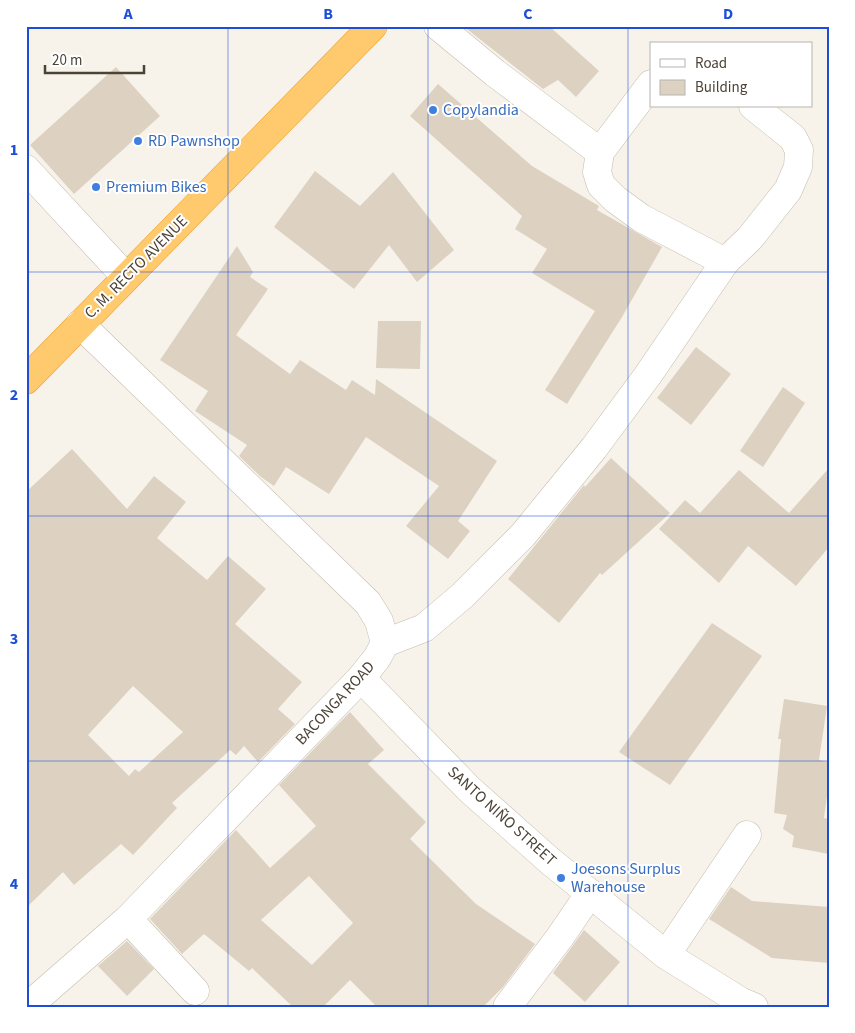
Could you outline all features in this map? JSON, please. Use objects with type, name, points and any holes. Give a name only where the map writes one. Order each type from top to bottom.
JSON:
[{"type":"highway","name":"C. M. RECTO AVENUE","points":[[26,380],[373,26]]},
{"type":"street","points":[[438,26],[600,152]]},
{"type":"street","points":[[650,85],[600,152],[598,172],[601,185],[615,199],[640,218],[725,262]]},
{"type":"street","points":[[385,643],[424,628],[462,596],[523,535],[594,448],[648,376],[725,262],[750,238],[788,190],[798,167],[799,150],[793,138],[756,108]]},
{"type":"street","points":[[26,169],[126,277]]},
{"type":"street","name":"BACONGA ROAD","points":[[27,1007],[128,919],[361,678],[377,658],[385,643],[379,621],[368,604],[80,324]]},
{"type":"street","name":"SANTO NIÑO STREET","points":[[361,678],[469,789],[590,893],[666,955],[740,1001],[754,1007]]},
{"type":"street","points":[[666,955],[747,835]]},
{"type":"street","points":[[507,1007],[560,937],[590,893]]},
{"type":"street","points":[[128,919],[195,991]]},
{"type":"building","points":[[463,26],[549,26],[599,71],[576,97],[558,80],[543,89]]},
{"type":"building","points":[[116,67],[160,116],[74,194],[30,145]]},
{"type":"building","points":[[438,84],[532,166],[599,206],[597,210],[662,247],[622,317],[567,404],[545,390],[595,311],[532,273],[547,249],[515,229],[522,216],[410,116]]},
{"type":"building","points":[[315,171],[360,206],[393,172],[454,250],[417,282],[389,245],[354,289],[274,227]]},
{"type":"building","points":[[237,246],[253,272],[250,277],[268,289],[236,335],[290,374],[300,360],[346,390],[352,380],[375,395],[376,379],[497,461],[458,521],[470,531],[448,559],[406,526],[439,486],[366,437],[329,494],[286,467],[274,486],[261,477],[239,456],[247,445],[195,411],[208,391],[160,360]]},
{"type":"building","points":[[378,321],[421,321],[420,369],[376,368]]},
{"type":"building","points":[[696,347],[731,374],[691,425],[657,398]]},
{"type":"building","points":[[783,387],[805,403],[763,467],[740,451]]},
{"type":"building","points":[[72,449],[127,509],[154,476],[186,502],[157,538],[207,580],[228,556],[266,589],[235,624],[302,682],[278,709],[295,724],[258,762],[244,746],[236,755],[230,750],[172,803],[177,808],[133,855],[121,844],[74,885],[63,872],[26,908],[26,492]],"holes":[[[133,686],[183,732],[139,772],[135,769],[129,776],[88,735]]]},
{"type":"building","points":[[611,458],[670,513],[602,575],[600,573],[559,623],[508,579],[584,485],[585,487]]},
{"type":"building","points":[[829,468],[829,547],[796,586],[748,546],[719,583],[659,529],[685,500],[700,513],[739,470],[789,513]]},
{"type":"building","points":[[712,623],[762,656],[670,785],[619,752]]},
{"type":"building","points":[[784,699],[827,706],[819,760],[829,762],[829,782],[824,818],[829,819],[829,854],[792,847],[794,836],[783,829],[787,815],[774,813],[781,739],[778,739]]},
{"type":"building","points":[[350,712],[384,750],[368,764],[426,822],[410,839],[476,904],[535,944],[503,987],[483,1007],[377,1007],[350,980],[323,1007],[293,1007],[252,968],[249,971],[204,934],[182,954],[150,919],[236,830],[270,868],[316,826],[279,785]],"holes":[[[309,876],[353,923],[312,965],[261,920]]]},
{"type":"building","points":[[731,887],[752,901],[829,907],[829,963],[772,958],[709,919]]},
{"type":"building","points":[[584,930],[620,962],[585,1002],[553,973]]},
{"type":"building","points":[[127,941],[154,969],[127,996],[98,966]]},
{"type":"place","name":"Copylandia","points":[[433,110]]},
{"type":"place","name":"RD Pawnshop","points":[[138,141]]},
{"type":"place","name":"Premium Bikes","points":[[96,187]]},
{"type":"place","name":"Joesons Surplus Warehouse","points":[[561,878]]}]
